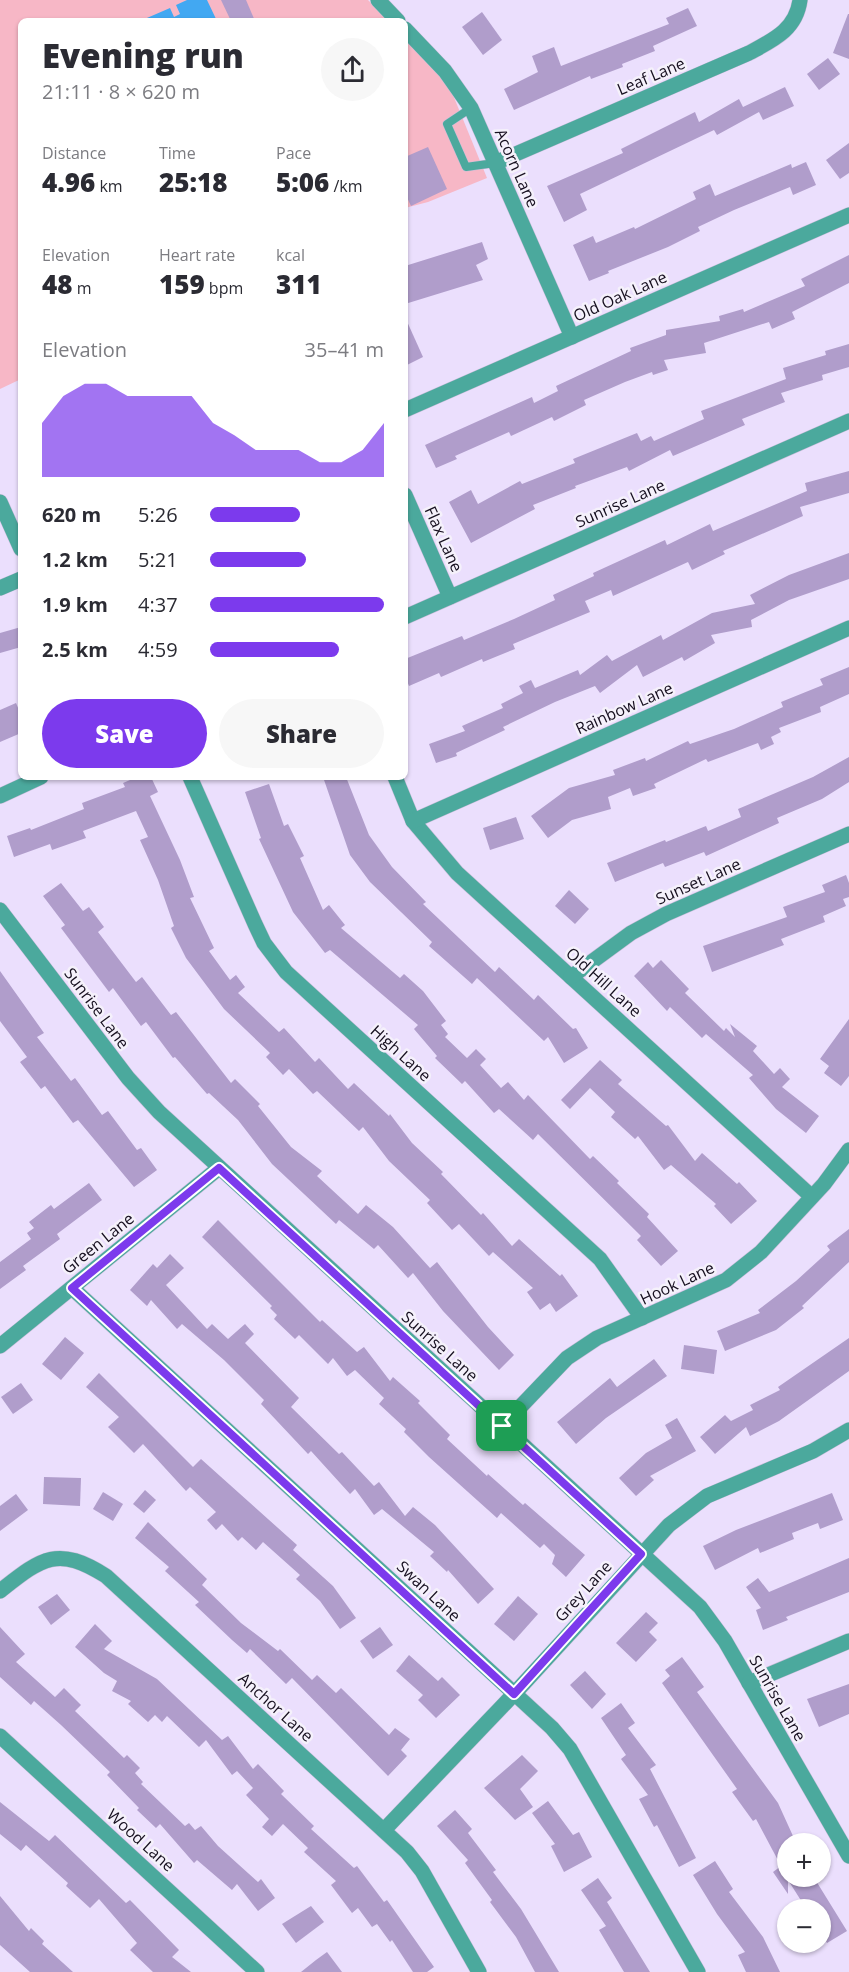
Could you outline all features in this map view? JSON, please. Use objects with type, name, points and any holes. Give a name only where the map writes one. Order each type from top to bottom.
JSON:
[{"type":"street","points":[[378,0],[395,18]]},
{"type":"street","name":"Leaf Lane","points":[[495,163],[749,53],[779,37],[793,22],[800,0]]},
{"type":"street","name":"Acorn Lane","points":[[408,32],[445,71],[471,108],[572,337]]},
{"type":"street","name":"Old Oak Lane","points":[[408,410],[849,215]]},
{"type":"street","name":"Sunrise Lane","points":[[408,616],[849,421]]},
{"type":"street","points":[[0,502],[16,525]]},
{"type":"street","name":"Flax Lane","points":[[408,502],[450,597]]},
{"type":"street","points":[[0,588],[18,580]]},
{"type":"street","name":"Rainbow Lane","points":[[414,821],[849,628]]},
{"type":"street","points":[[0,796],[35,780]]},
{"type":"street","name":"High Lane","points":[[191,780],[264,943],[286,972],[600,1259],[642,1318]]},
{"type":"street","name":"Old Hill Lane","points":[[396,780],[414,821],[458,873],[811,1196]]},
{"type":"street","name":"Sunset Lane","points":[[571,977],[631,933],[666,914],[849,834]]},
{"type":"street","name":"Sunrise Lane","points":[[0,910],[128,1078],[159,1112],[700,1607],[725,1641],[847,1850]]},
{"type":"street","name":"Hook Lane","points":[[502,1426],[567,1358],[597,1338],[726,1280],[761,1252],[849,1150]]},
{"type":"street","name":"Green Lane","points":[[0,1346],[219,1168]]},
{"type":"street","name":"Swan Lane","points":[[72,1288],[552,1728],[570,1749],[698,1972]]},
{"type":"street","name":"Grey Lane","points":[[384,1830],[514,1694],[669,1525],[707,1496],[813,1451],[849,1430]]},
{"type":"street","name":"Anchor Lane","points":[[0,1591],[32,1565],[57,1558],[83,1561],[106,1576],[384,1830],[422,1871],[479,1972]]},
{"type":"street","points":[[748,1683],[849,1641]]},
{"type":"street","name":"Wood Lane","points":[[0,1736],[257,1972]]},
{"type":"lane","points":[[471,108],[447,124],[466,167],[495,163]]},
{"type":"shaded area","points":[[0,0],[368,0],[386,18],[18,18],[18,380],[0,389]]},
{"type":"shaded area","points":[[408,39],[444,73],[487,178],[428,202],[408,207]]},
{"type":"water","points":[[187,0],[207,0],[216,18],[147,18],[170,8],[174,17],[180,14],[176,5]]},
{"type":"building","points":[[221,0],[246,0],[254,18],[230,18]]},
{"type":"building","points":[[688,8],[697,26],[653,46],[655,51],[622,64],[623,67],[591,79],[590,76],[514,110],[504,89],[538,72],[532,56],[554,47],[561,66],[669,24],[666,18]]},
{"type":"building","points":[[482,12],[502,40],[483,55],[462,27]]},
{"type":"building","points":[[849,14],[849,59],[833,53]]},
{"type":"building","points":[[828,58],[840,74],[819,90],[807,74]]},
{"type":"building","points":[[785,87],[794,106],[763,120],[759,112],[717,135],[714,130],[580,194],[587,210],[564,222],[547,186],[623,153],[621,149],[695,112],[699,122],[739,99],[743,107]]},
{"type":"building","points":[[849,143],[849,173],[840,179],[826,160]]},
{"type":"building","points":[[428,147],[447,189],[411,206],[408,200],[408,156]]},
{"type":"building","points":[[806,162],[816,185],[793,195],[790,187],[734,210],[698,227],[700,231],[668,247],[589,281],[573,245],[593,236],[596,243],[634,227],[635,229],[696,199],[693,192],[710,184],[715,196],[791,164],[792,168]]},
{"type":"building","points":[[482,242],[488,259],[476,265],[483,280],[408,303],[408,265]]},
{"type":"building","points":[[849,255],[849,283],[792,312],[795,319],[772,329],[769,322],[704,343],[706,353],[664,360],[668,370],[653,375],[652,372],[625,382],[584,400],[586,405],[554,421],[552,417],[511,436],[509,432],[455,456],[457,459],[436,468],[425,445],[532,397],[534,403],[558,391],[556,386],[631,351],[630,348],[666,335],[666,330],[720,321],[719,316],[743,309],[744,312],[805,286],[801,279]]},
{"type":"building","points":[[408,324],[423,357],[408,364]]},
{"type":"building","points":[[849,344],[849,367],[822,375],[823,380],[781,393],[785,402],[742,419],[745,425],[673,456],[670,450],[629,471],[627,467],[575,486],[576,488],[533,505],[535,509],[471,543],[449,502],[471,490],[478,504],[520,481],[522,484],[575,463],[573,459],[637,433],[641,441],[651,436],[654,441],[704,419],[701,411],[786,379],[783,368],[826,355],[825,351]]},
{"type":"building","points":[[849,471],[849,493],[800,507],[803,516],[723,551],[725,554],[692,570],[688,562],[613,596],[611,590],[585,601],[590,612],[513,644],[515,649],[483,662],[482,659],[441,677],[439,673],[409,686],[408,658],[462,636],[464,640],[514,619],[555,600],[553,595],[594,576],[593,573],[665,540],[667,545],[710,524],[713,531],[807,491],[805,483]]},
{"type":"building","points":[[849,553],[849,579],[789,600],[751,620],[752,627],[711,635],[715,643],[684,661],[682,657],[643,677],[637,665],[600,693],[595,686],[555,702],[503,727],[505,730],[456,753],[457,756],[436,763],[429,744],[465,731],[462,726],[503,708],[501,704],[523,693],[519,686],[531,680],[535,688],[578,670],[580,675],[607,655],[612,661],[661,635],[663,640],[712,613],[755,604],[750,595],[789,575]]},
{"type":"building","points":[[18,628],[18,648],[0,653],[0,633]]},
{"type":"building","points":[[849,667],[849,694],[820,707],[821,712],[779,728],[781,732],[771,737],[774,744],[761,750],[758,743],[708,762],[706,759],[654,784],[656,788],[633,796],[630,788],[608,797],[611,809],[572,820],[548,838],[531,816],[569,788],[615,775],[613,770],[645,758],[646,761],[688,741],[690,744],[734,729],[783,707],[781,702],[823,685],[820,679]]},
{"type":"building","points":[[16,703],[18,708],[18,734],[0,742],[0,710]]},
{"type":"building","points":[[849,757],[849,782],[822,799],[777,818],[779,823],[706,856],[704,852],[665,867],[663,863],[615,882],[607,863],[665,840],[666,842],[706,826],[708,831],[741,817],[738,809],[813,777]]},
{"type":"building","points":[[130,780],[152,780],[158,792],[150,796],[180,860],[194,897],[190,898],[214,948],[209,951],[230,980],[236,975],[245,987],[238,993],[279,1032],[284,1028],[315,1062],[319,1058],[348,1089],[354,1083],[389,1116],[390,1114],[412,1143],[443,1172],[441,1174],[481,1215],[483,1213],[512,1246],[519,1239],[560,1276],[562,1274],[578,1296],[556,1312],[550,1303],[540,1310],[527,1292],[533,1288],[493,1252],[489,1256],[459,1224],[452,1230],[427,1203],[430,1200],[389,1161],[363,1127],[359,1131],[317,1091],[313,1094],[289,1069],[283,1075],[266,1057],[270,1053],[224,1009],[186,958],[171,928],[174,926],[158,880],[140,840],[148,837],[136,811],[83,831],[86,838],[52,850],[50,844],[14,857],[7,836],[30,828],[31,830],[84,809],[82,803],[125,787],[123,783]]},
{"type":"building","points":[[324,780],[347,780],[369,835],[392,867],[426,902],[423,904],[495,972],[499,967],[534,1000],[538,995],[573,1029],[576,1028],[588,1048],[564,1063],[548,1037],[544,1041],[477,978],[472,984],[429,946],[432,942],[370,882],[350,855]]},
{"type":"building","points":[[269,784],[284,826],[288,824],[304,856],[300,858],[323,910],[329,905],[345,925],[341,928],[400,978],[404,974],[423,991],[446,1021],[441,1025],[448,1034],[445,1037],[467,1058],[476,1049],[486,1059],[480,1065],[501,1088],[508,1082],[524,1100],[528,1095],[590,1159],[593,1156],[619,1181],[617,1183],[649,1214],[647,1217],[678,1251],[661,1266],[637,1240],[641,1236],[538,1134],[533,1140],[499,1109],[494,1113],[465,1081],[462,1084],[435,1058],[437,1056],[414,1029],[418,1025],[330,950],[325,953],[293,912],[259,839],[261,838],[245,792]]},
{"type":"building","points":[[516,817],[524,839],[490,850],[483,828]]},
{"type":"building","points":[[846,875],[849,883],[849,897],[843,899],[846,906],[823,916],[825,922],[781,939],[784,945],[712,972],[703,946],[787,917],[783,907],[825,892],[822,885]]},
{"type":"building","points":[[61,883],[83,911],[89,907],[104,927],[98,932],[136,982],[142,977],[171,1015],[176,1012],[231,1083],[235,1079],[260,1104],[258,1106],[291,1147],[322,1171],[317,1176],[358,1214],[366,1205],[393,1227],[430,1268],[437,1262],[488,1327],[514,1355],[499,1370],[443,1311],[413,1273],[408,1278],[378,1245],[374,1249],[339,1220],[336,1224],[272,1164],[238,1120],[209,1093],[207,1094],[175,1057],[173,1058],[146,1022],[141,1026],[113,988],[109,992],[61,928],[65,925],[43,896]]},
{"type":"building","points":[[569,890],[589,909],[575,924],[555,906]]},
{"type":"building","points":[[661,960],[689,989],[685,993],[724,1031],[726,1028],[735,1037],[730,1024],[757,1046],[753,1051],[774,1074],[780,1068],[790,1079],[782,1087],[819,1116],[806,1133],[776,1109],[749,1078],[753,1075],[706,1034],[702,1038],[670,1007],[667,1011],[634,976],[648,962],[653,968]]},
{"type":"building","points":[[0,971],[44,1033],[37,1037],[71,1081],[75,1078],[102,1115],[108,1111],[137,1150],[141,1148],[157,1170],[134,1187],[78,1120],[73,1123],[45,1086],[41,1089],[20,1062],[27,1057],[0,1021]]},
{"type":"building","points":[[849,1019],[849,1076],[841,1086],[824,1073],[829,1066],[820,1059]]},
{"type":"building","points":[[600,1060],[622,1080],[618,1084],[666,1126],[668,1125],[695,1161],[702,1153],[737,1184],[739,1182],[757,1201],[731,1224],[714,1206],[716,1204],[671,1165],[664,1170],[638,1136],[635,1139],[611,1117],[615,1112],[590,1088],[570,1109],[561,1100]]},
{"type":"building","points":[[89,1183],[102,1200],[57,1234],[60,1239],[23,1266],[26,1270],[0,1289],[0,1262],[31,1239],[27,1233],[34,1228],[29,1222],[51,1205],[54,1209]]},
{"type":"building","points":[[218,1220],[320,1322],[322,1320],[357,1352],[364,1347],[390,1381],[393,1377],[420,1401],[418,1403],[450,1435],[447,1439],[487,1476],[488,1474],[523,1505],[525,1503],[585,1555],[566,1577],[552,1564],[555,1555],[544,1544],[540,1548],[501,1513],[497,1518],[429,1457],[404,1432],[406,1429],[379,1404],[384,1398],[355,1370],[347,1376],[333,1358],[328,1364],[299,1335],[295,1339],[274,1319],[277,1315],[270,1308],[272,1306],[202,1237]]},
{"type":"building","points":[[849,1229],[849,1262],[802,1306],[804,1308],[776,1330],[725,1351],[717,1331],[760,1313],[758,1310],[796,1281],[830,1250],[827,1246]]},
{"type":"building","points":[[170,1254],[184,1268],[166,1285],[207,1329],[212,1324],[228,1339],[245,1324],[254,1334],[245,1343],[299,1398],[291,1407],[339,1454],[342,1452],[374,1486],[379,1482],[405,1516],[413,1507],[435,1525],[494,1589],[478,1604],[448,1570],[447,1572],[430,1556],[434,1552],[382,1509],[374,1515],[355,1489],[350,1494],[311,1451],[308,1454],[261,1404],[264,1400],[224,1360],[182,1324],[177,1329],[151,1300],[147,1306],[130,1290],[153,1264],[157,1268]]},
{"type":"building","points":[[65,1337],[84,1353],[61,1380],[42,1364]]},
{"type":"building","points":[[849,1338],[849,1371],[779,1421],[750,1436],[746,1427],[715,1454],[700,1437],[725,1415],[731,1421],[753,1410],[750,1405],[780,1390],[778,1387]]},
{"type":"building","points":[[684,1345],[717,1350],[714,1374],[681,1369]]},
{"type":"building","points":[[654,1359],[667,1376],[606,1418],[576,1444],[557,1422],[610,1378],[617,1387]]},
{"type":"building","points":[[99,1373],[193,1467],[201,1459],[297,1545],[293,1550],[333,1586],[356,1618],[340,1629],[320,1601],[296,1579],[300,1575],[263,1542],[256,1550],[242,1537],[238,1541],[222,1524],[216,1530],[207,1520],[216,1512],[190,1487],[186,1491],[143,1444],[134,1453],[108,1427],[119,1417],[86,1387]]},
{"type":"building","points":[[21,1383],[33,1400],[13,1414],[1,1397]]},
{"type":"building","points":[[677,1418],[696,1451],[650,1476],[654,1480],[636,1496],[619,1478],[646,1453],[672,1438],[665,1425]]},
{"type":"building","points":[[44,1477],[81,1478],[80,1506],[43,1504]]},
{"type":"building","points":[[145,1490],[156,1500],[144,1513],[133,1504]]},
{"type":"building","points":[[103,1492],[123,1504],[113,1521],[93,1509]]},
{"type":"building","points":[[832,1493],[843,1520],[820,1529],[818,1523],[792,1533],[794,1539],[760,1553],[758,1548],[715,1570],[703,1546],[736,1530]]},
{"type":"building","points":[[16,1494],[28,1510],[0,1531],[0,1506]]},
{"type":"building","points":[[148,1522],[207,1579],[202,1585],[241,1623],[278,1651],[280,1649],[312,1680],[317,1675],[336,1693],[341,1688],[389,1735],[395,1728],[410,1739],[401,1750],[407,1756],[388,1776],[292,1678],[286,1684],[250,1649],[247,1653],[195,1605],[199,1602],[165,1571],[169,1567],[135,1538]]},
{"type":"building","points":[[849,1558],[849,1592],[786,1617],[788,1620],[763,1630],[756,1610],[761,1608],[746,1587],[758,1578],[769,1592]]},
{"type":"building","points":[[57,1594],[70,1610],[51,1625],[38,1607]]},
{"type":"building","points":[[518,1596],[538,1614],[514,1641],[494,1624]]},
{"type":"building","points":[[646,1612],[658,1623],[649,1632],[657,1640],[636,1662],[616,1643]]},
{"type":"building","points":[[95,1624],[112,1641],[104,1649],[157,1679],[222,1740],[228,1736],[253,1769],[258,1764],[284,1791],[281,1794],[314,1826],[311,1829],[354,1868],[357,1866],[384,1902],[387,1900],[434,1967],[427,1972],[413,1972],[392,1940],[390,1942],[377,1924],[372,1927],[358,1908],[352,1913],[331,1885],[336,1881],[304,1852],[308,1848],[283,1824],[272,1836],[262,1827],[269,1819],[246,1795],[253,1788],[237,1771],[232,1775],[206,1740],[199,1747],[167,1716],[162,1722],[155,1715],[148,1722],[128,1704],[131,1701],[112,1691],[117,1681],[104,1673],[75,1647]]},
{"type":"building","points":[[0,1627],[25,1654],[16,1662],[55,1697],[64,1688],[81,1705],[75,1711],[124,1758],[127,1755],[140,1768],[135,1773],[143,1782],[141,1784],[185,1826],[189,1823],[195,1830],[201,1826],[218,1846],[258,1882],[261,1879],[275,1898],[258,1911],[237,1884],[232,1890],[197,1860],[194,1863],[160,1824],[156,1828],[137,1810],[139,1808],[107,1775],[110,1772],[61,1725],[34,1701],[31,1705],[0,1677]]},
{"type":"building","points":[[380,1627],[393,1645],[373,1659],[360,1641]]},
{"type":"building","points":[[409,1655],[438,1681],[442,1677],[460,1695],[436,1718],[418,1700],[423,1695],[396,1671]]},
{"type":"building","points":[[682,1657],[704,1687],[697,1692],[778,1803],[792,1833],[777,1833],[777,1858],[756,1819],[753,1821],[732,1792],[737,1789],[662,1683],[670,1676],[665,1670]]},
{"type":"building","points":[[585,1671],[606,1694],[592,1709],[570,1685]]},
{"type":"building","points":[[849,1684],[849,1714],[819,1727],[807,1699]]},
{"type":"building","points":[[621,1703],[635,1723],[628,1728],[656,1765],[650,1769],[696,1858],[679,1867],[657,1825],[654,1827],[639,1799],[648,1795],[621,1759],[626,1755],[601,1718]]},
{"type":"building","points":[[522,1755],[538,1771],[520,1789],[533,1807],[515,1820],[484,1788]]},
{"type":"building","points":[[548,1801],[573,1835],[579,1832],[592,1857],[564,1872],[551,1846],[555,1844],[532,1813]]},
{"type":"building","points":[[0,1802],[49,1841],[55,1835],[126,1903],[130,1900],[179,1950],[172,1957],[191,1972],[153,1972],[130,1950],[137,1943],[99,1899],[90,1908],[66,1886],[68,1883],[26,1845],[21,1851],[0,1834]]},
{"type":"building","points":[[455,1810],[472,1829],[468,1833],[496,1870],[493,1872],[521,1909],[559,1972],[535,1972],[516,1937],[465,1863],[468,1860],[437,1826]]},
{"type":"building","points":[[715,1861],[733,1889],[729,1892],[763,1937],[780,1972],[746,1972],[738,1955],[745,1952],[717,1914],[693,1875]]},
{"type":"building","points":[[598,1878],[612,1898],[607,1902],[650,1972],[624,1972],[599,1930],[606,1926],[581,1890]]},
{"type":"building","points":[[792,1887],[820,1887],[827,1899],[800,1899]]},
{"type":"building","points":[[0,1896],[29,1931],[31,1928],[44,1941],[42,1944],[73,1972],[30,1972],[0,1945]]},
{"type":"building","points":[[831,1905],[847,1931],[831,1941]]},
{"type":"building","points":[[311,1906],[324,1922],[296,1943],[282,1924]]},
{"type":"building","points":[[327,1952],[342,1972],[301,1972],[316,1960]]},
{"type":"route","points":[[219,1168],[502,1426],[641,1554],[514,1694],[72,1288],[219,1168]]}]
